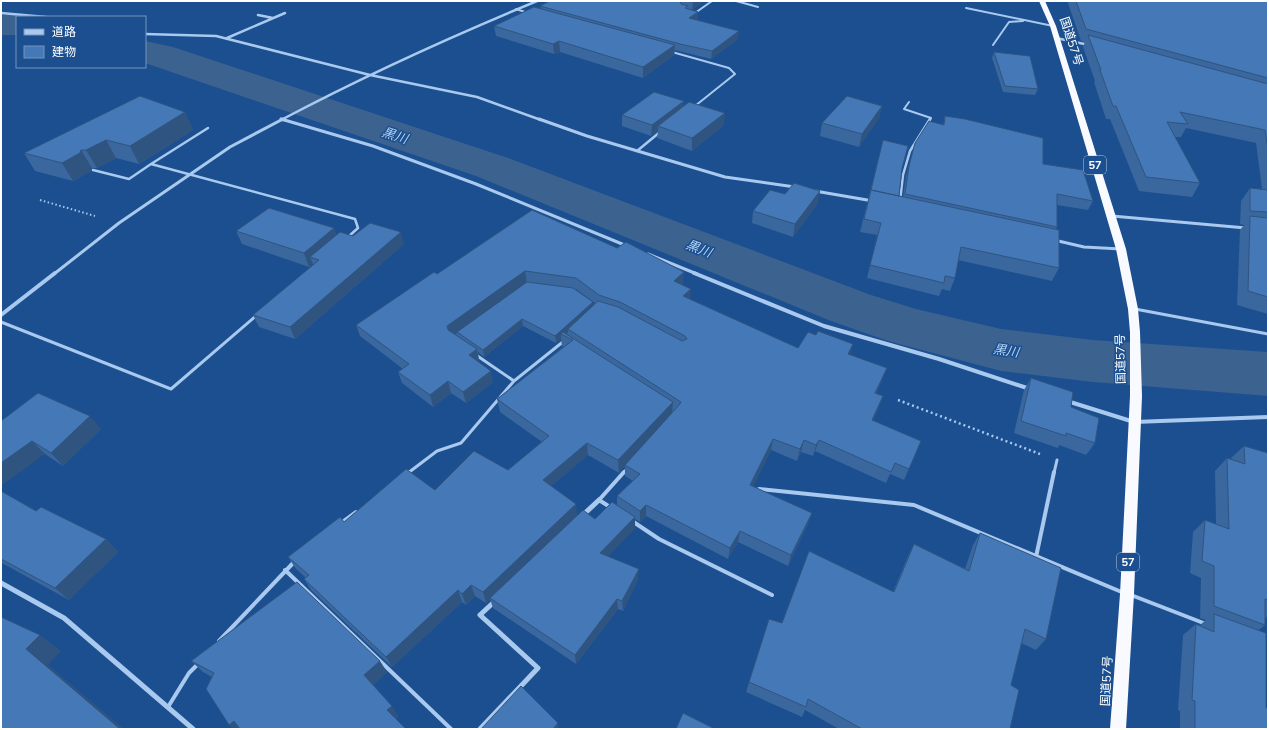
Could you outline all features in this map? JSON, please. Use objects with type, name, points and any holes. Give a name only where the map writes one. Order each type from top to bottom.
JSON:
[{"type":"highway","name":"国道57号","points":[[1042,1],[1053,26],[1121,249],[1133,309],[1135,332],[1136,396],[1127,594],[1118,729]]},
{"type":"street","points":[[1,315],[119,223],[230,147],[331,93],[516,9],[538,1]]},
{"type":"street","points":[[1,13],[35,16]]},
{"type":"street","points":[[226,38],[285,13]]},
{"type":"street","points":[[258,15],[273,18]]},
{"type":"street","points":[[146,34],[216,36],[370,75],[477,97],[587,136],[725,177],[798,188]]},
{"type":"street","points":[[1056,38],[1096,47]]},
{"type":"street","points":[[281,119],[374,146],[476,184],[631,247]]},
{"type":"street","points":[[813,190],[878,202]]},
{"type":"street","points":[[1111,216],[1252,228]]},
{"type":"street","points":[[1046,238],[1084,247],[1121,249]]},
{"type":"street","points":[[646,253],[824,326],[939,359],[1036,391]]},
{"type":"street","points":[[1059,398],[1134,422],[1268,417]]},
{"type":"street","points":[[576,522],[599,500]]},
{"type":"street","points":[[1,583],[64,618],[193,729]]},
{"type":"street","points":[[480,729],[538,668],[480,615],[497,599]]},
{"type":"lane","points":[[689,12],[696,13],[712,1]]},
{"type":"lane","points":[[736,1],[758,6]]},
{"type":"lane","points":[[966,8],[1053,26]]},
{"type":"lane","points":[[516,9],[531,14]]},
{"type":"lane","points":[[993,45],[1009,22],[1026,21]]},
{"type":"lane","points":[[668,51],[729,68],[735,74],[692,108]]},
{"type":"lane","points":[[899,206],[903,175],[910,152],[931,118],[904,109],[908,102]]},
{"type":"lane","points":[[93,170],[129,179],[208,128]]},
{"type":"lane","points":[[637,151],[661,132]]},
{"type":"lane","points":[[151,164],[355,219],[358,228],[346,238]]},
{"type":"lane","points":[[1133,309],[1268,334]]},
{"type":"lane","points":[[1,322],[171,389],[262,311]]},
{"type":"lane","points":[[404,477],[436,451],[461,443],[514,381],[570,335]]},
{"type":"lane","points":[[564,341],[571,345]]},
{"type":"lane","points":[[471,352],[514,381]]},
{"type":"lane","points":[[1036,557],[1057,460]]},
{"type":"lane","points":[[612,508],[599,500],[630,465]]},
{"type":"lane","points":[[759,489],[914,505],[1127,594],[1208,624]]},
{"type":"lane","points":[[337,526],[361,509]]},
{"type":"lane","points":[[626,517],[659,540],[772,595]]},
{"type":"lane","points":[[216,644],[297,560]]},
{"type":"lane","points":[[286,570],[451,729]]},
{"type":"lane","points":[[167,708],[189,673],[200,661]]},
{"type":"path","points":[[40,200],[119,223]]},
{"type":"path","points":[[898,400],[1057,460]]},
{"type":"building","points":[[550,1],[680,1],[681,4],[688,6],[685,8],[698,12],[689,18],[739,31],[712,51],[680,44],[540,6]]},
{"type":"building","points":[[1076,1],[1268,1],[1268,78],[1086,29]]},
{"type":"building","points":[[534,7],[675,45],[643,67],[559,41],[553,44],[494,26]]},
{"type":"building","points":[[1088,35],[1268,84],[1268,150],[1265,130],[1180,112],[1188,124],[1167,122],[1200,183],[1146,177],[1116,106],[1113,106]]},
{"type":"building","points":[[994,52],[1030,56],[1038,89],[1005,86]]},
{"type":"building","points":[[654,92],[684,101],[652,125],[622,115]]},
{"type":"building","points":[[140,96],[185,112],[130,146],[106,140],[86,150],[81,150],[80,153],[62,163],[24,153]]},
{"type":"building","points":[[847,96],[882,106],[862,134],[822,123]]},
{"type":"building","points":[[689,102],[725,113],[692,138],[658,126]]},
{"type":"building","points":[[945,116],[965,119],[1043,138],[1043,164],[1083,170],[1093,201],[1057,194],[1057,227],[905,194],[909,166],[915,143],[929,121],[944,125]]},
{"type":"building","points":[[883,140],[908,146],[902,168],[899,196],[871,190]]},
{"type":"building","points":[[794,183],[820,191],[795,224],[753,211],[770,190],[785,194]]},
{"type":"building","points":[[1250,188],[1268,190],[1268,212],[1250,211]]},
{"type":"building","points":[[871,190],[1059,230],[1059,268],[961,247],[955,278],[945,276],[944,283],[870,265],[881,223],[864,219]]},
{"type":"building","points":[[269,208],[334,228],[304,253],[236,231]]},
{"type":"building","points":[[532,210],[617,248],[626,242],[684,272],[674,281],[691,289],[683,296],[798,348],[808,332],[816,335],[818,331],[853,344],[848,354],[887,368],[875,393],[883,396],[872,420],[921,441],[909,469],[895,463],[891,472],[819,440],[816,445],[804,440],[800,449],[773,439],[750,485],[812,513],[791,555],[740,531],[730,548],[646,505],[640,511],[617,496],[640,474],[625,465],[681,402],[568,329],[598,301],[618,307],[682,341],[687,339],[685,336],[620,302],[599,295],[576,278],[525,271],[447,326],[448,330],[477,349],[469,355],[491,371],[463,392],[448,381],[430,395],[398,372],[409,364],[356,325],[434,272],[437,274]]},
{"type":"building","points":[[1250,216],[1268,218],[1268,297],[1248,291]]},
{"type":"building","points":[[370,223],[401,232],[290,327],[253,315],[319,260],[310,257],[340,232],[353,236]]},
{"type":"building","points":[[527,282],[573,288],[593,302],[555,336],[522,319],[483,350],[457,332]]},
{"type":"building","points":[[563,332],[673,402],[618,460],[587,443],[543,480],[576,504],[483,592],[471,585],[462,594],[458,590],[386,657],[304,579],[309,575],[288,557],[340,517],[344,522],[406,469],[435,490],[474,451],[508,470],[549,436],[497,399],[573,340],[561,334]]},
{"type":"building","points":[[1031,378],[1073,392],[1071,407],[1099,418],[1095,443],[1066,433],[1066,436],[1021,421]]},
{"type":"building","points":[[38,393],[90,416],[51,453],[32,441],[1,463],[1,421]]},
{"type":"building","points":[[1244,446],[1268,453],[1268,600],[1265,599],[1265,625],[1214,606],[1214,566],[1202,561],[1205,520],[1229,529],[1227,458],[1245,464]]},
{"type":"building","points":[[1,491],[36,511],[41,507],[106,539],[55,588],[1,559]]},
{"type":"building","points":[[612,502],[635,517],[600,553],[639,569],[622,601],[617,599],[575,655],[490,598],[583,510],[595,519]]},
{"type":"building","points":[[980,533],[1061,568],[1046,639],[1025,629],[1011,685],[1019,690],[1010,729],[862,729],[808,699],[806,707],[749,682],[769,619],[782,623],[809,551],[894,592],[914,544],[969,571]]},
{"type":"building","points":[[297,582],[380,661],[364,675],[392,706],[387,710],[406,729],[240,729],[234,721],[229,725],[206,689],[214,673],[191,661]]},
{"type":"building","points":[[1214,614],[1266,633],[1266,708],[1268,708],[1268,729],[1195,729],[1195,701],[1192,700],[1196,624],[1214,632]]},
{"type":"building","points":[[1,617],[40,635],[26,649],[120,729],[1,729]]},
{"type":"building","points":[[521,686],[558,723],[553,729],[483,729],[482,728]]},
{"type":"building","points":[[683,713],[715,729],[676,729]]},
{"type":"waterway","name":"黒川","points":[[1,25],[16,25]]},
{"type":"waterway","name":"黒川","points":[[146,52],[160,55],[492,167],[851,308],[908,327],[1001,350],[1093,361],[1268,374]]}]
